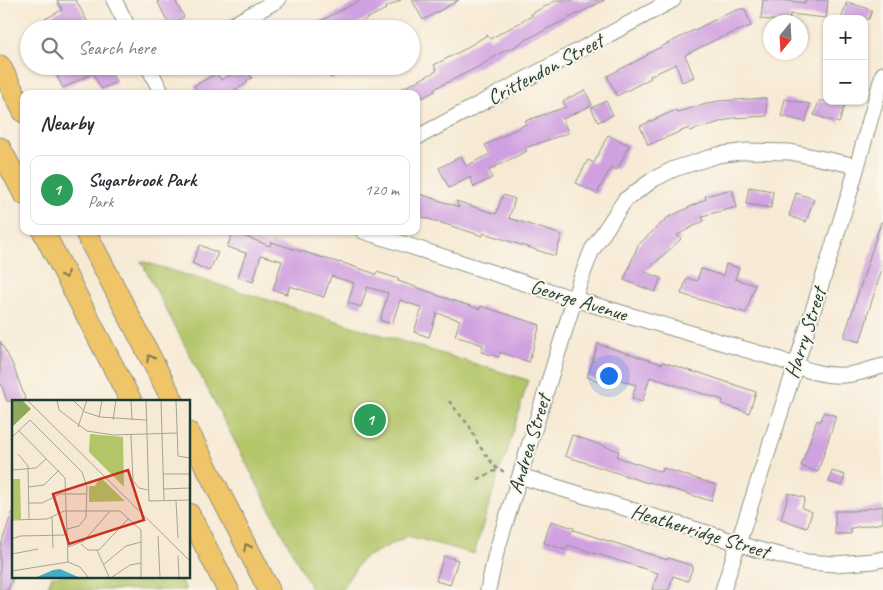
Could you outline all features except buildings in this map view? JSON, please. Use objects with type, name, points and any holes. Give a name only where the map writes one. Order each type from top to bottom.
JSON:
[{"type":"highway","points":[[0,66],[20,104]]},
{"type":"highway","points":[[0,148],[20,186]]},
{"type":"highway","points":[[45,235],[129,400]]},
{"type":"highway","points":[[87,235],[171,400]]},
{"type":"highway","points":[[190,435],[270,590]]},
{"type":"highway","points":[[190,516],[228,590]]},
{"type":"street","points":[[114,0],[124,20]]},
{"type":"street","points":[[241,20],[278,0]]},
{"type":"street","name":"Crittendon Street","points":[[420,136],[673,0]]},
{"type":"street","name":"Harry Street","points":[[723,590],[796,366],[857,166],[878,107],[883,74]]},
{"type":"street","points":[[154,75],[160,90]]},
{"type":"street","name":"Andrea Street","points":[[488,590],[496,553],[580,281],[592,250],[625,200],[654,179],[674,169],[718,154],[747,151],[790,152],[857,166]]},
{"type":"street","name":"George Avenue","points":[[375,235],[574,299],[778,359],[828,376],[846,375],[883,366]]},
{"type":"street","name":"Heatherridge Street","points":[[520,476],[755,549],[806,562],[834,564],[883,559]]},
{"type":"path","points":[[449,401],[470,427],[478,444],[492,463],[498,470],[500,469],[504,472]]},
{"type":"path","points":[[478,479],[498,470]]},
{"type":"green space","points":[[141,261],[528,380],[474,554],[408,536],[362,559],[341,590],[312,590]]},
{"type":"green space","points":[[51,578],[180,578],[186,590],[47,590]]},
{"type":"place","name":"Sugarbrook Park","points":[[370,420]]}]
